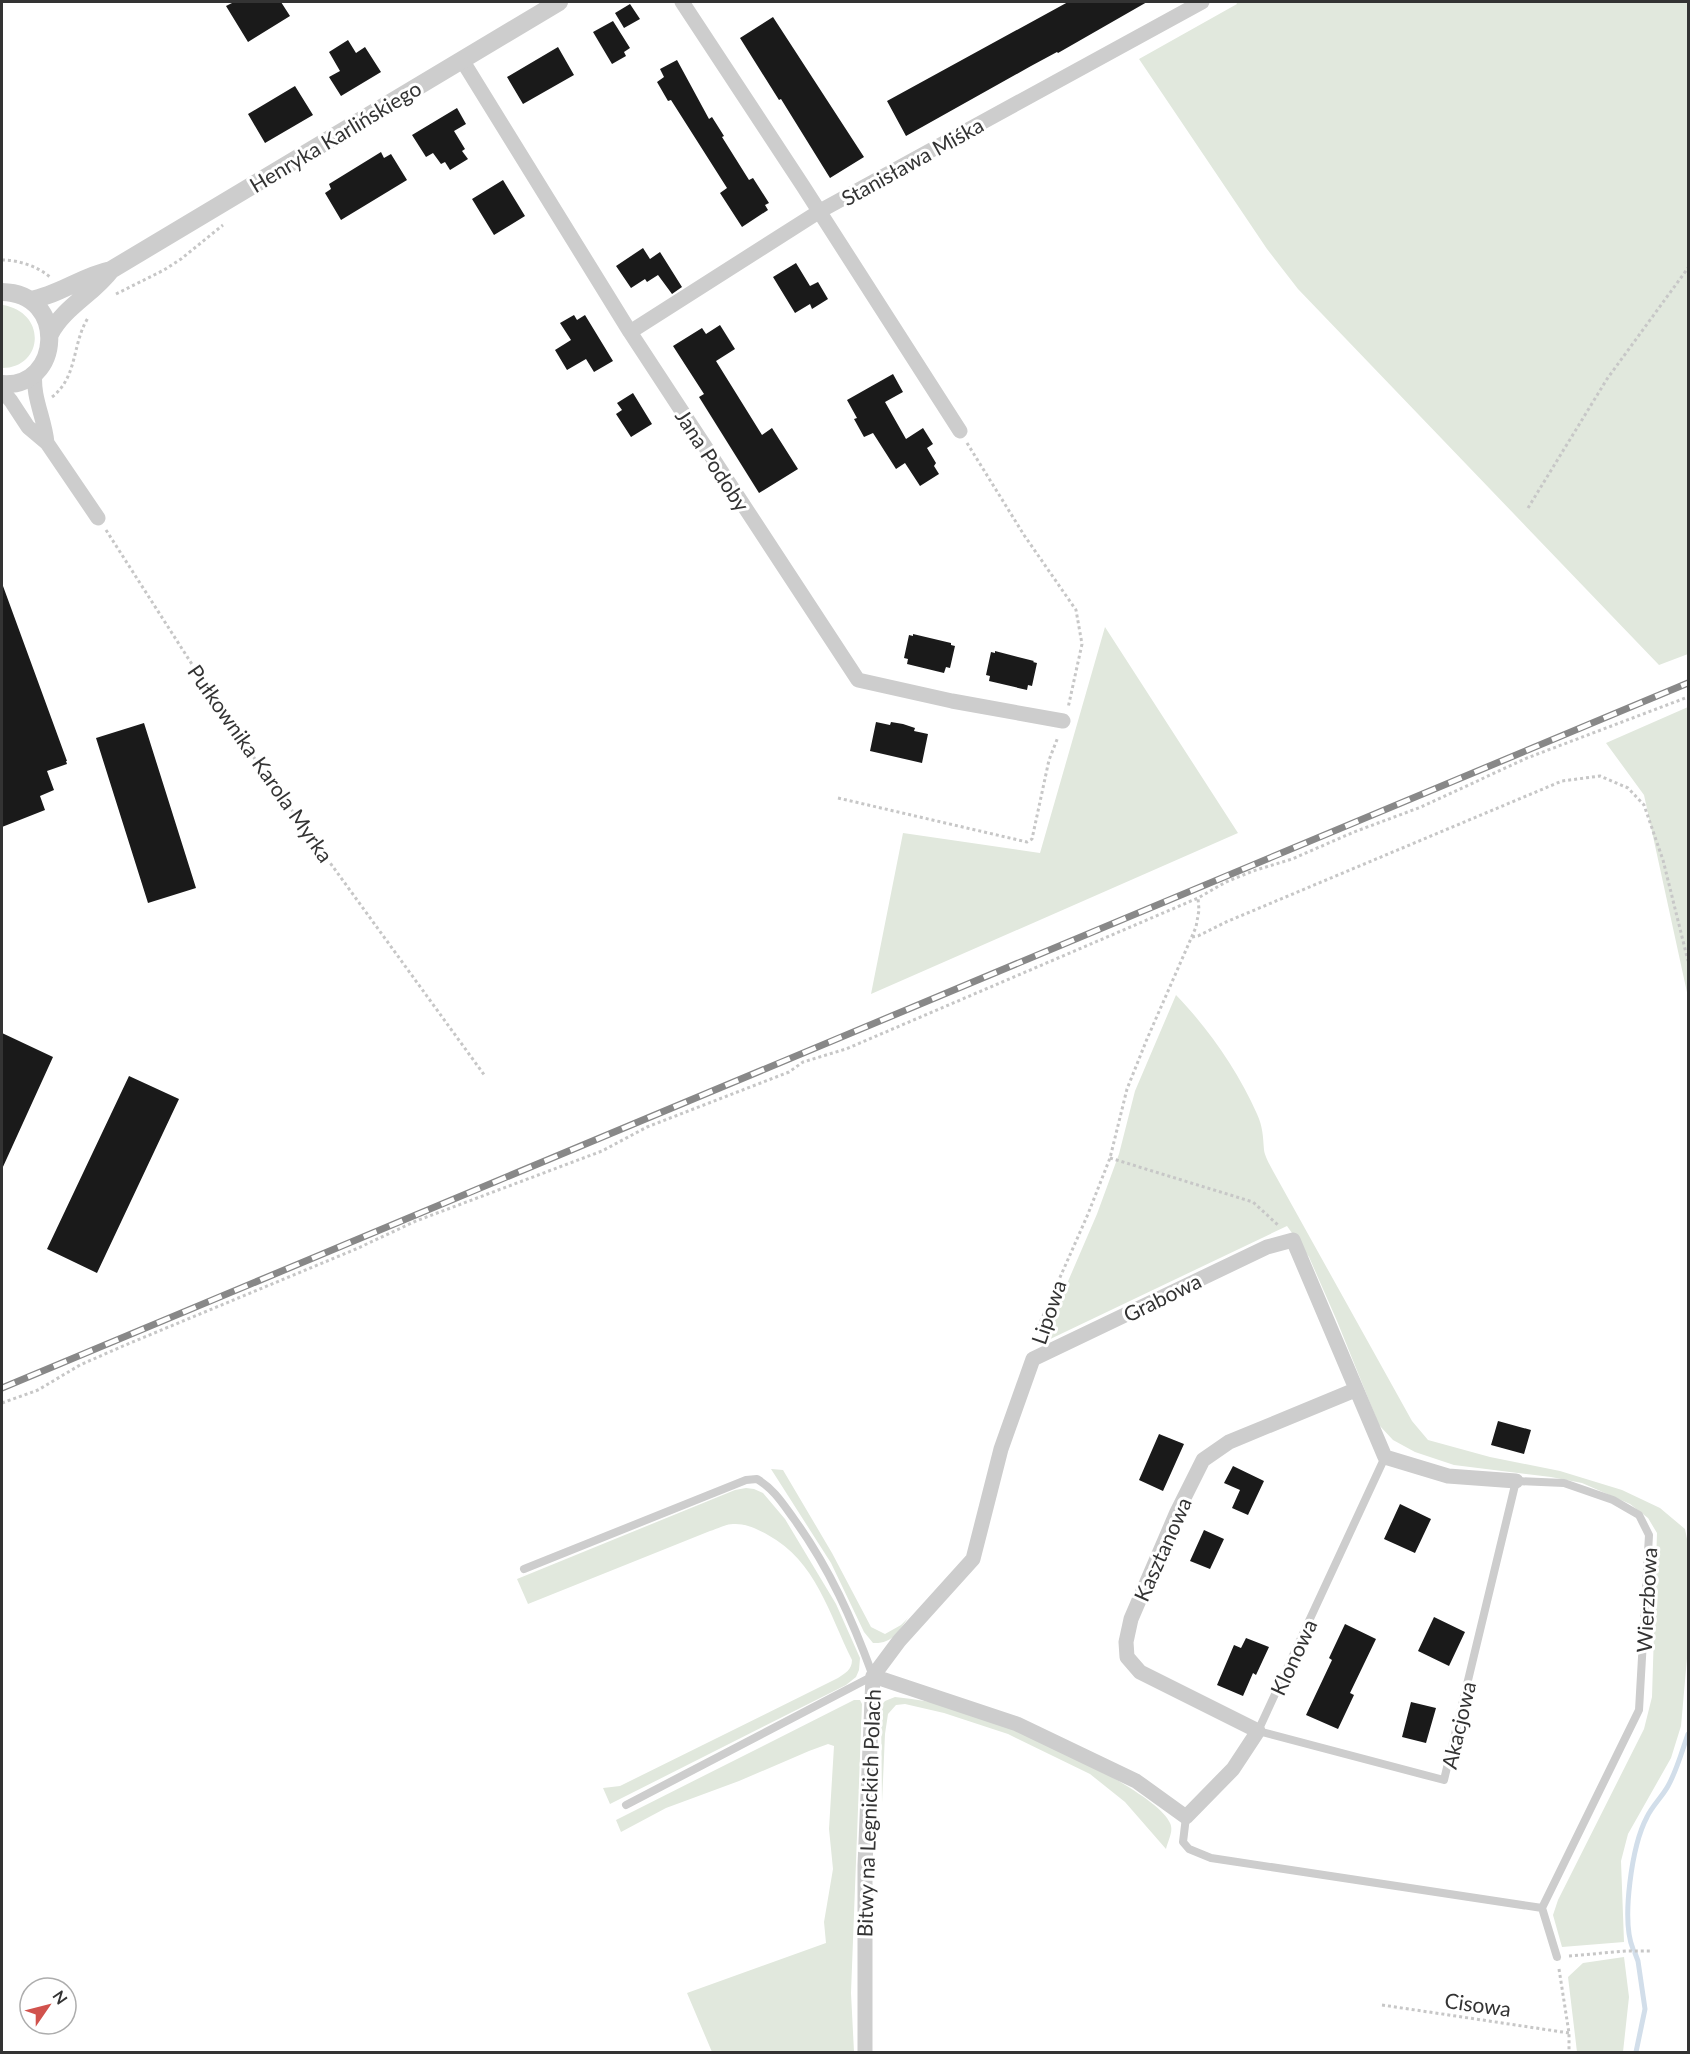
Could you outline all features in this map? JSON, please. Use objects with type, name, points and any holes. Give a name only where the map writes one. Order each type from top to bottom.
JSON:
[{"type":"street","name":"Henryka Karlińskiego","points":[[30,300],[45,298],[85,278],[111,270],[558,2]]},
{"type":"street","points":[[682,2],[820,211],[960,431]]},
{"type":"street","name":"Stanisława Miśka","points":[[630,332],[820,211],[1202,2]]},
{"type":"street","name":"Jana Podoby","points":[[462,60],[630,332],[858,680],[952,701],[1063,721]]},
{"type":"street","name":"Henryka Karlińskiego","points":[[50,334],[63,314],[101,283],[111,270]]},
{"type":"street","points":[[2,292],[21,295],[30,300],[45,317],[50,334],[48,352],[35,373],[21,381],[2,384]]},
{"type":"street","points":[[35,373],[34,382],[47,443]]},
{"type":"street","points":[[2,390],[28,427],[47,443],[98,518]]},
{"type":"street","points":[[1293,1240],[1385,1457]]},
{"type":"street","name":"Grabowa","points":[[1033,1359],[1267,1247],[1293,1240]]},
{"type":"street","name":"Lipowa","points":[[873,1676],[899,1641],[973,1559],[1001,1449],[1033,1359]]},
{"type":"street","name":"Kasztanowa","points":[[1258,1731],[1140,1672],[1127,1657],[1126,1642],[1131,1618],[1177,1512],[1203,1460],[1229,1442],[1355,1390]]},
{"type":"street","name":"Wierzbowa","points":[[1385,1457],[1448,1476],[1516,1481]]},
{"type":"street","points":[[873,1676],[1017,1724],[1136,1781],[1186,1817]]},
{"type":"street","name":"Bitwy na Legnickich Polach","points":[[865,2052],[865,1866],[873,1676]]},
{"type":"street","name":"Klonowa","points":[[1186,1817],[1233,1769],[1258,1731]]},
{"type":"lane","name":"Klonowa","points":[[1258,1731],[1385,1457]]},
{"type":"lane","name":"Bitwy na Legnickich Polach","points":[[524,1569],[746,1480],[757,1479],[774,1491],[815,1548],[851,1618],[873,1676]]},
{"type":"lane","name":"Akacjowa","points":[[1258,1731],[1444,1780],[1516,1481]]},
{"type":"lane","name":"Wierzbowa","points":[[1516,1481],[1564,1483],[1613,1500],[1639,1515],[1649,1535],[1639,1710],[1542,1908]]},
{"type":"lane","points":[[626,1805],[873,1676]]},
{"type":"lane","points":[[1186,1817],[1183,1842],[1189,1849],[1211,1858],[1542,1908],[1557,1957]]},
{"type":"path","points":[[110,298],[181,259],[225,224]]},
{"type":"path","points":[[1528,508],[1607,379],[1689,268]]},
{"type":"path","points":[[39,405],[55,395],[66,382],[73,365],[81,329],[89,317]]},
{"type":"path","points":[[838,798],[1027,842],[1032,839],[1049,760],[1071,696],[1082,644],[1076,610],[1024,535],[960,431]]},
{"type":"path","name":"Pułkownika Karola Myrka","points":[[98,518],[259,765],[485,1076]]},
{"type":"path","points":[[2,1403],[38,1390],[80,1365],[123,1346],[416,1221],[602,1151],[647,1127],[789,1072],[803,1062],[846,1049],[1198,898],[1226,882],[1292,859],[1354,832],[1421,807],[1527,758],[1689,697]]},
{"type":"path","points":[[1192,937],[1562,781],[1600,776],[1628,788],[1644,805],[1663,860],[1689,961]]},
{"type":"path","name":"Lipowa","points":[[1033,1359],[1038,1325],[1088,1214],[1110,1158],[1127,1089],[1196,927],[1199,910],[1198,898]]},
{"type":"path","points":[[1110,1158],[1253,1202],[1293,1240]]},
{"type":"path","points":[[1569,2052],[1569,2033],[1557,1957],[1651,1951]]},
{"type":"path","name":"Cisowa","points":[[1382,2005],[1569,2033]]},
{"type":"shaded area","points":[[1236,2],[1688,2],[1688,654],[1659,665],[1298,289],[1267,249],[1139,59],[1237,4]]},
{"type":"shaded area","points":[[2,306],[18,310],[28,318],[35,340],[26,359],[16,366],[2,368]]},
{"type":"shaded area","points":[[1105,627],[1238,833],[871,994],[903,833],[1040,853]]},
{"type":"shaded area","points":[[1688,707],[1688,997],[1644,795],[1606,743]]},
{"type":"shaded area","points":[[1176,995],[1211,1036],[1241,1082],[1259,1119],[1269,1164],[1412,1421],[1428,1440],[1490,1457],[1560,1471],[1622,1490],[1660,1508],[1685,1529],[1688,1544],[1688,1647],[1681,1726],[1671,1758],[1628,1834],[1621,1861],[1624,1942],[1562,1947],[1553,1915],[1558,1900],[1644,1729],[1652,1697],[1657,1533],[1648,1518],[1630,1504],[1582,1483],[1454,1465],[1415,1452],[1393,1440],[1379,1425],[1309,1257],[1287,1226],[1044,1342],[1044,1337],[1097,1214],[1119,1154],[1135,1091]]},
{"type":"shaded area","points":[[771,1469],[783,1470],[832,1553],[871,1627],[885,1634],[908,1618],[890,1639],[873,1643],[864,1632],[831,1563]]},
{"type":"shaded area","points":[[746,1488],[763,1493],[785,1519],[836,1604],[860,1658],[856,1677],[846,1685],[610,1804],[603,1788],[620,1786],[838,1678],[846,1673],[852,1660],[810,1574],[784,1546],[768,1535],[746,1525],[727,1525],[528,1604],[517,1579],[735,1490]]},
{"type":"shaded area","points":[[895,1697],[954,1707],[974,1713],[1036,1739],[1106,1774],[1158,1808],[1170,1823],[1171,1832],[1166,1849],[1125,1802],[1090,1774],[1008,1734],[944,1713],[905,1704],[896,1705],[888,1714],[882,1803],[881,1706],[885,1701]]},
{"type":"shaded area","points":[[854,1700],[860,1700],[862,1704],[851,1993],[854,2052],[712,2052],[687,1993],[826,1943],[824,1922],[833,1869],[829,1829],[834,1746],[828,1744],[809,1751],[739,1781],[666,1808],[621,1832],[616,1820]]},
{"type":"shaded area","points":[[1624,1957],[1629,1997],[1623,2052],[1577,2052],[1568,1977],[1583,1963]]},
{"type":"building","points":[[234,2],[281,2],[290,16],[248,42],[226,6]]},
{"type":"building","points":[[1068,2],[1147,2],[906,136],[887,101]]},
{"type":"building","points":[[630,4],[640,19],[624,28],[615,13]]},
{"type":"building","points":[[773,17],[864,157],[830,178],[740,38]]},
{"type":"building","points":[[613,21],[630,48],[624,52],[626,56],[612,64],[593,32]]},
{"type":"building","points":[[348,40],[356,53],[365,47],[381,72],[341,96],[329,77],[340,71],[329,52]]},
{"type":"building","points":[[558,47],[574,75],[523,104],[507,77]]},
{"type":"building","points":[[677,60],[709,119],[712,117],[749,180],[753,178],[769,203],[765,205],[768,210],[742,227],[720,193],[727,188],[657,82],[664,77],[660,69]]},
{"type":"building","points":[[295,86],[313,115],[265,143],[248,114]]},
{"type":"building","points":[[457,108],[466,124],[454,131],[468,159],[450,170],[445,162],[441,164],[433,153],[426,157],[412,135]]},
{"type":"building","points":[[381,152],[384,158],[391,154],[407,180],[341,220],[325,193],[331,189],[329,184]]},
{"type":"building","points":[[503,180],[525,216],[494,235],[472,199]]},
{"type":"building","points":[[643,248],[650,259],[660,252],[682,287],[672,294],[658,275],[647,282],[645,279],[631,288],[616,266]]},
{"type":"building","points":[[796,263],[810,286],[818,282],[828,299],[812,309],[810,304],[795,313],[773,277]]},
{"type":"building","points":[[574,315],[577,320],[585,315],[613,361],[594,372],[586,359],[567,370],[555,350],[571,340],[560,323]]},
{"type":"building","points":[[720,325],[735,349],[716,361],[762,435],[772,428],[798,469],[759,493],[699,397],[704,394],[673,346],[702,328],[706,334]]},
{"type":"building","points":[[893,374],[903,392],[885,402],[906,439],[923,428],[933,444],[927,448],[936,463],[934,466],[939,474],[920,486],[905,463],[896,469],[873,433],[864,437],[847,400]]},
{"type":"building","points":[[633,393],[652,424],[631,437],[616,414],[622,410],[617,403]]},
{"type":"building","points":[[2,586],[67,764],[47,771],[54,790],[40,796],[45,810],[2,827]]},
{"type":"building","points":[[913,634],[955,646],[950,668],[946,667],[944,673],[907,664],[908,659],[904,658],[909,635],[913,636]]},
{"type":"building","points":[[995,651],[1037,663],[1032,686],[1028,685],[1027,690],[989,681],[990,676],[986,675],[991,652],[995,653]]},
{"type":"building","points":[[876,722],[890,725],[891,722],[903,724],[915,728],[914,731],[928,734],[922,763],[870,751]]},
{"type":"building","points":[[144,723],[196,888],[148,903],[96,738]]},
{"type":"building","points":[[2,1033],[53,1057],[2,1169]]},
{"type":"building","points":[[129,1076],[179,1099],[97,1273],[47,1249]]},
{"type":"building","points":[[1498,1421],[1531,1430],[1524,1454],[1491,1445]]},
{"type":"building","points":[[1159,1434],[1184,1444],[1163,1491],[1139,1480]]},
{"type":"building","points":[[1233,1466],[1264,1481],[1248,1515],[1232,1508],[1240,1490],[1224,1483]]},
{"type":"building","points":[[1400,1504],[1431,1519],[1415,1553],[1384,1539]]},
{"type":"building","points":[[1204,1530],[1224,1539],[1210,1569],[1190,1561]]},
{"type":"building","points":[[1434,1617],[1465,1632],[1449,1666],[1418,1651]]},
{"type":"building","points":[[1345,1624],[1376,1639],[1350,1693],[1354,1695],[1338,1729],[1306,1715],[1332,1660],[1329,1658]]},
{"type":"building","points":[[1246,1638],[1269,1647],[1256,1675],[1253,1673],[1243,1696],[1217,1685],[1234,1645],[1241,1648]]},
{"type":"building","points":[[1411,1702],[1436,1708],[1426,1743],[1402,1737]]},
{"type":"waterway","points":[[1633,1949],[1628,1920],[1628,1902],[1637,1845],[1649,1813],[1666,1790],[1677,1767],[1688,1734]]},
{"type":"waterway","points":[[1635,1953],[1645,2009],[1636,2052]]},
{"type":"railway","points":[[2,1388],[1688,683]]}]
